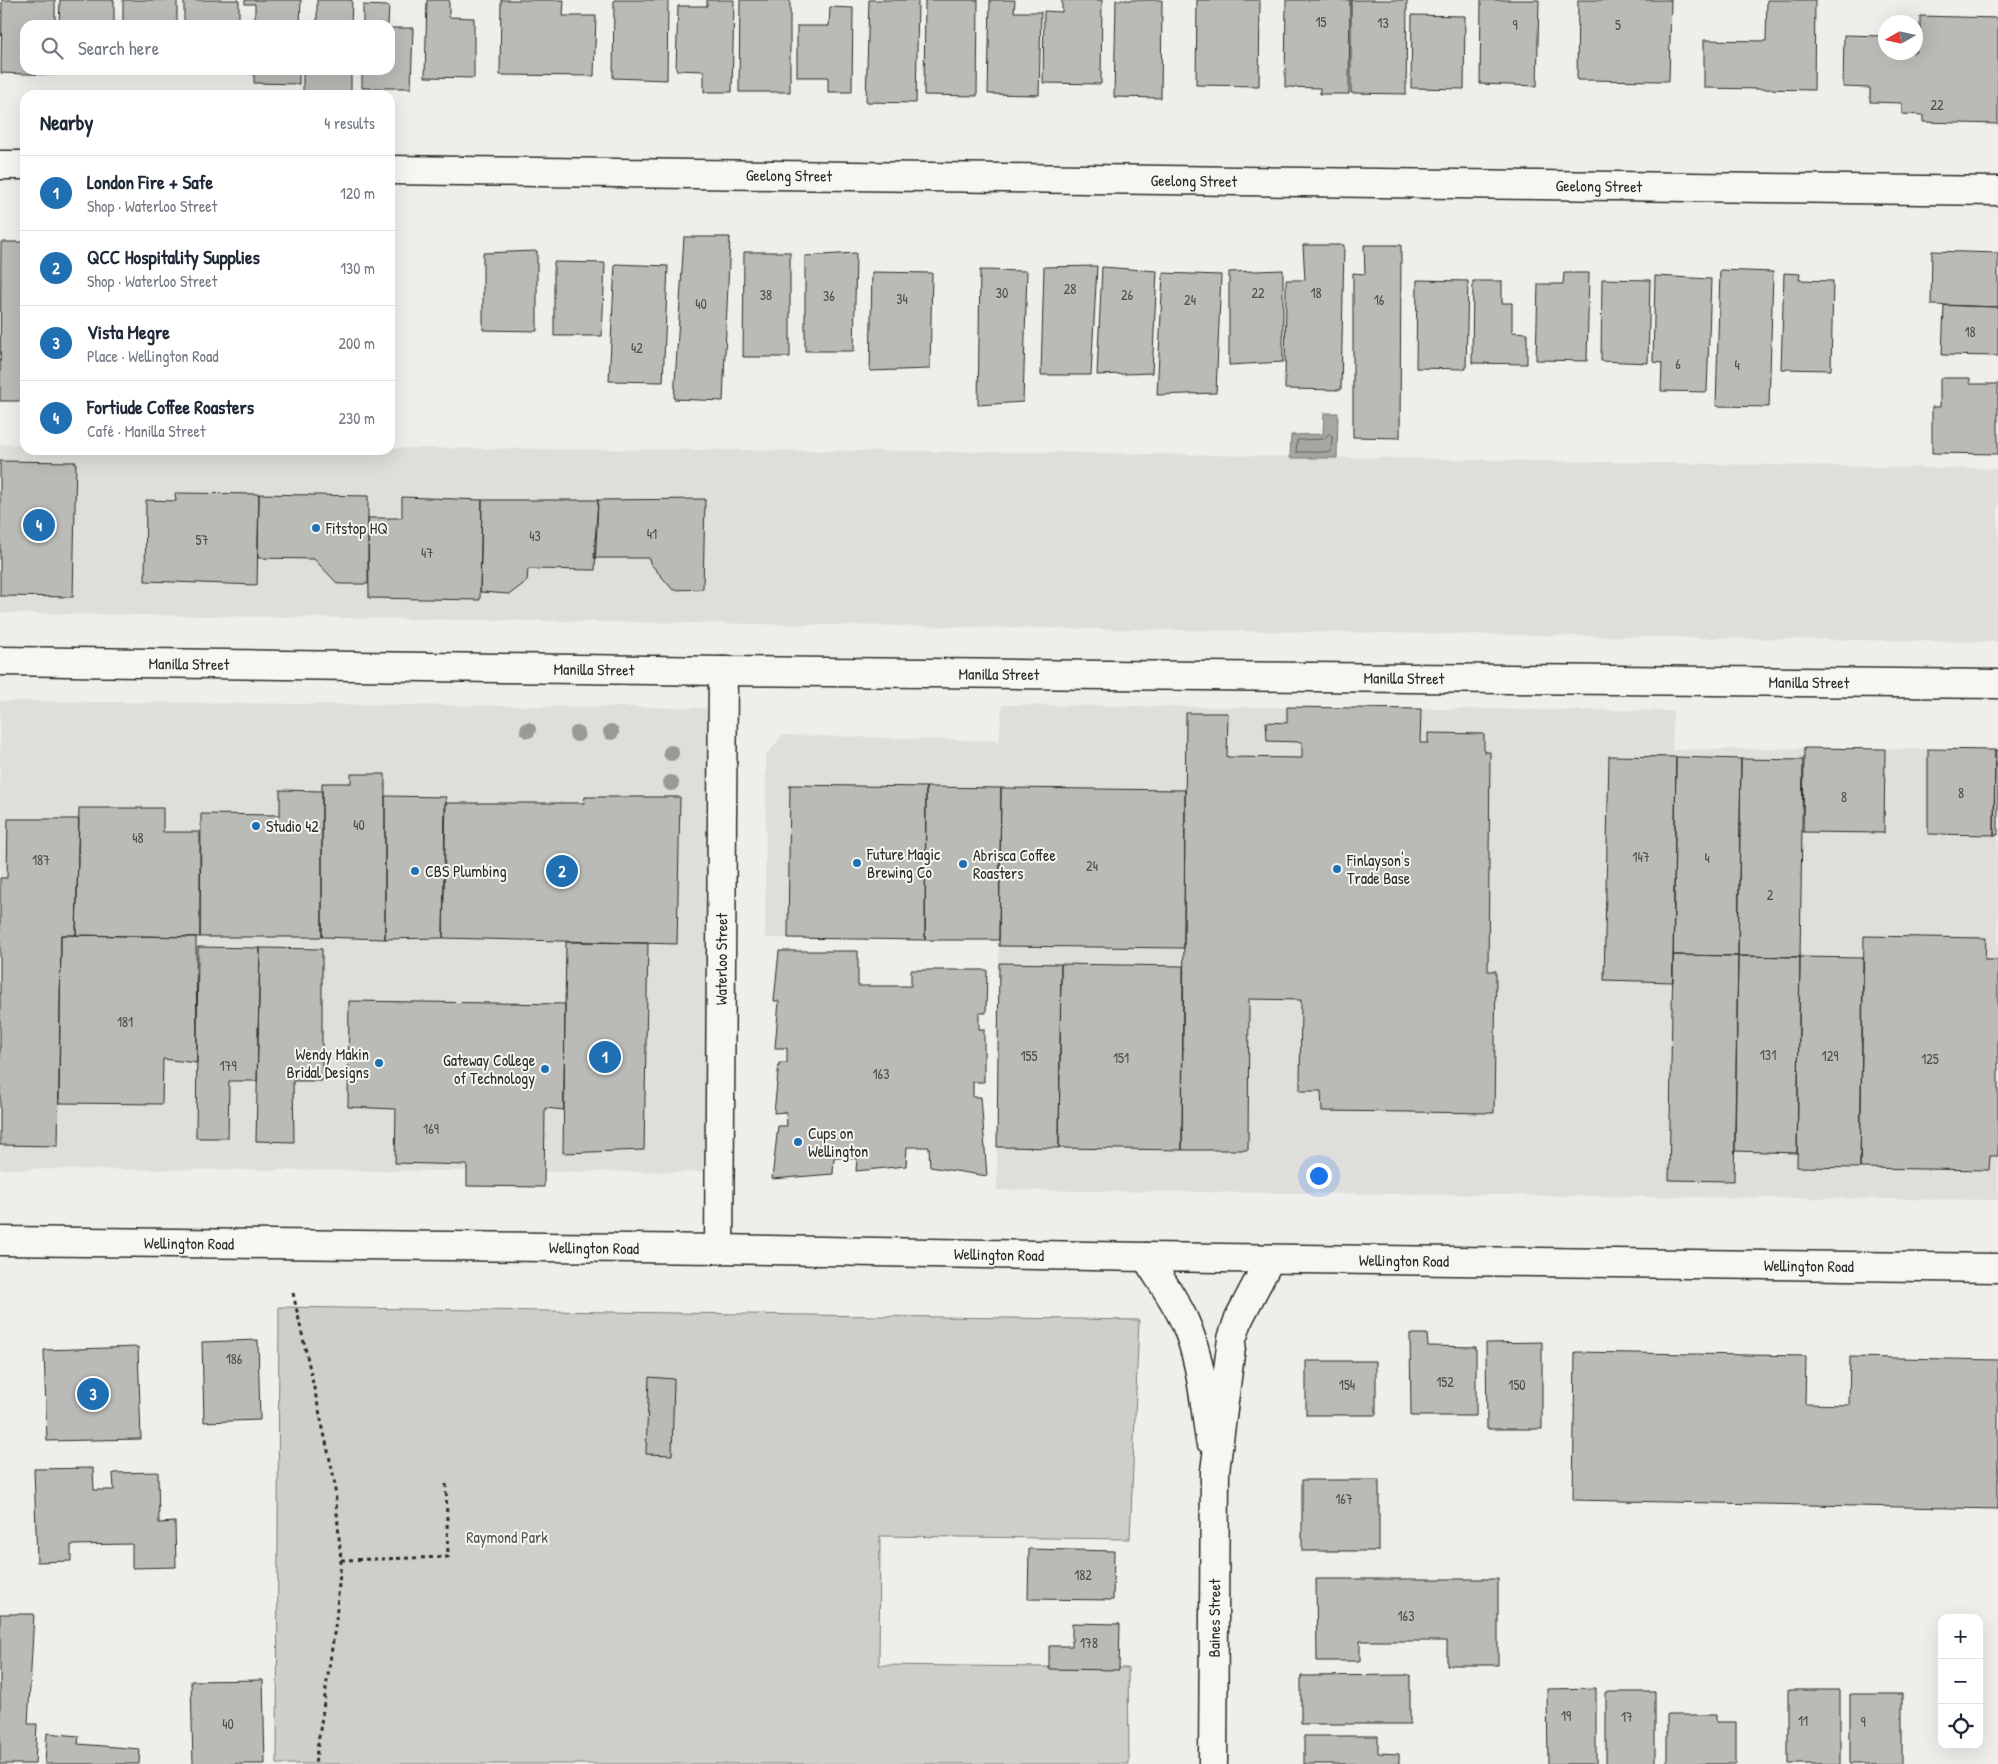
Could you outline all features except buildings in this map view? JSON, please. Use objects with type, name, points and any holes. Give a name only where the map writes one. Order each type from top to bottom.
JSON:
[{"type":"street","points":[[0,165],[20,165]]},
{"type":"street","name":"Geelong Street","points":[[395,170],[1998,191]]},
{"type":"street","name":"Manilla Street","points":[[0,661],[723,671],[1998,684]]},
{"type":"street","name":"Waterloo Street","points":[[720,1248],[723,671]]},
{"type":"street","name":"Wellington Road","points":[[0,1241],[720,1248],[1270,1259],[1998,1268]]},
{"type":"street","name":"Baines Street","points":[[1146,1257],[1184,1320],[1190,1336],[1198,1364],[1215,1471]]},
{"type":"street","name":"Baines Street","points":[[1213,1764],[1215,1471],[1232,1339],[1239,1318],[1270,1259]]},
{"type":"path","points":[[294,1293],[334,1478],[340,1560],[336,1620],[315,1764]]},
{"type":"path","points":[[340,1560],[448,1556],[446,1483]]},
{"type":"shaded area","points":[[0,444],[20,445],[20,455],[395,455],[395,448],[1044,452],[1998,469],[1998,642],[0,613]]},
{"type":"shaded area","points":[[0,701],[714,708],[708,1172],[0,1169]]},
{"type":"shaded area","points":[[1002,705],[1673,711],[1672,750],[1804,748],[1998,750],[1998,1200],[997,1190],[999,940],[765,938],[766,755],[783,735],[999,741]]},
{"type":"green space","name":"Raymond Park","points":[[279,1307],[1139,1320],[1130,1539],[880,1536],[879,1665],[1128,1668],[1129,1764],[277,1764]]},
{"type":"water","points":[[1324,413],[1338,413],[1337,458],[1290,458],[1291,435],[1323,434]]},
{"type":"place","name":"Fortiude Coffee Roasters","points":[[39,525]]},
{"type":"place","name":"Fitstop HQ","points":[[316,528]]},
{"type":"place","name":"Studio 42","points":[[256,826]]},
{"type":"place","name":"Future Magic Brewing Co","points":[[857,863]]},
{"type":"place","name":"Abrisca Coffee Roasters","points":[[963,864]]},
{"type":"place","name":"Finlayson's Trade Base","points":[[1337,869]]},
{"type":"place","name":"CBS Plumbing","points":[[415,871]]},
{"type":"place","name":"QCC Hospitality Supplies","points":[[562,871]]},
{"type":"place","name":"London Fire + Safe","points":[[605,1057]]},
{"type":"place","name":"Wendy Makin Bridal Designs","points":[[379,1063]]},
{"type":"place","name":"Gateway College of Technology","points":[[545,1069]]},
{"type":"place","name":"Cups on Wellington","points":[[798,1142]]},
{"type":"place","name":"Vista Megre","points":[[93,1394]]}]
